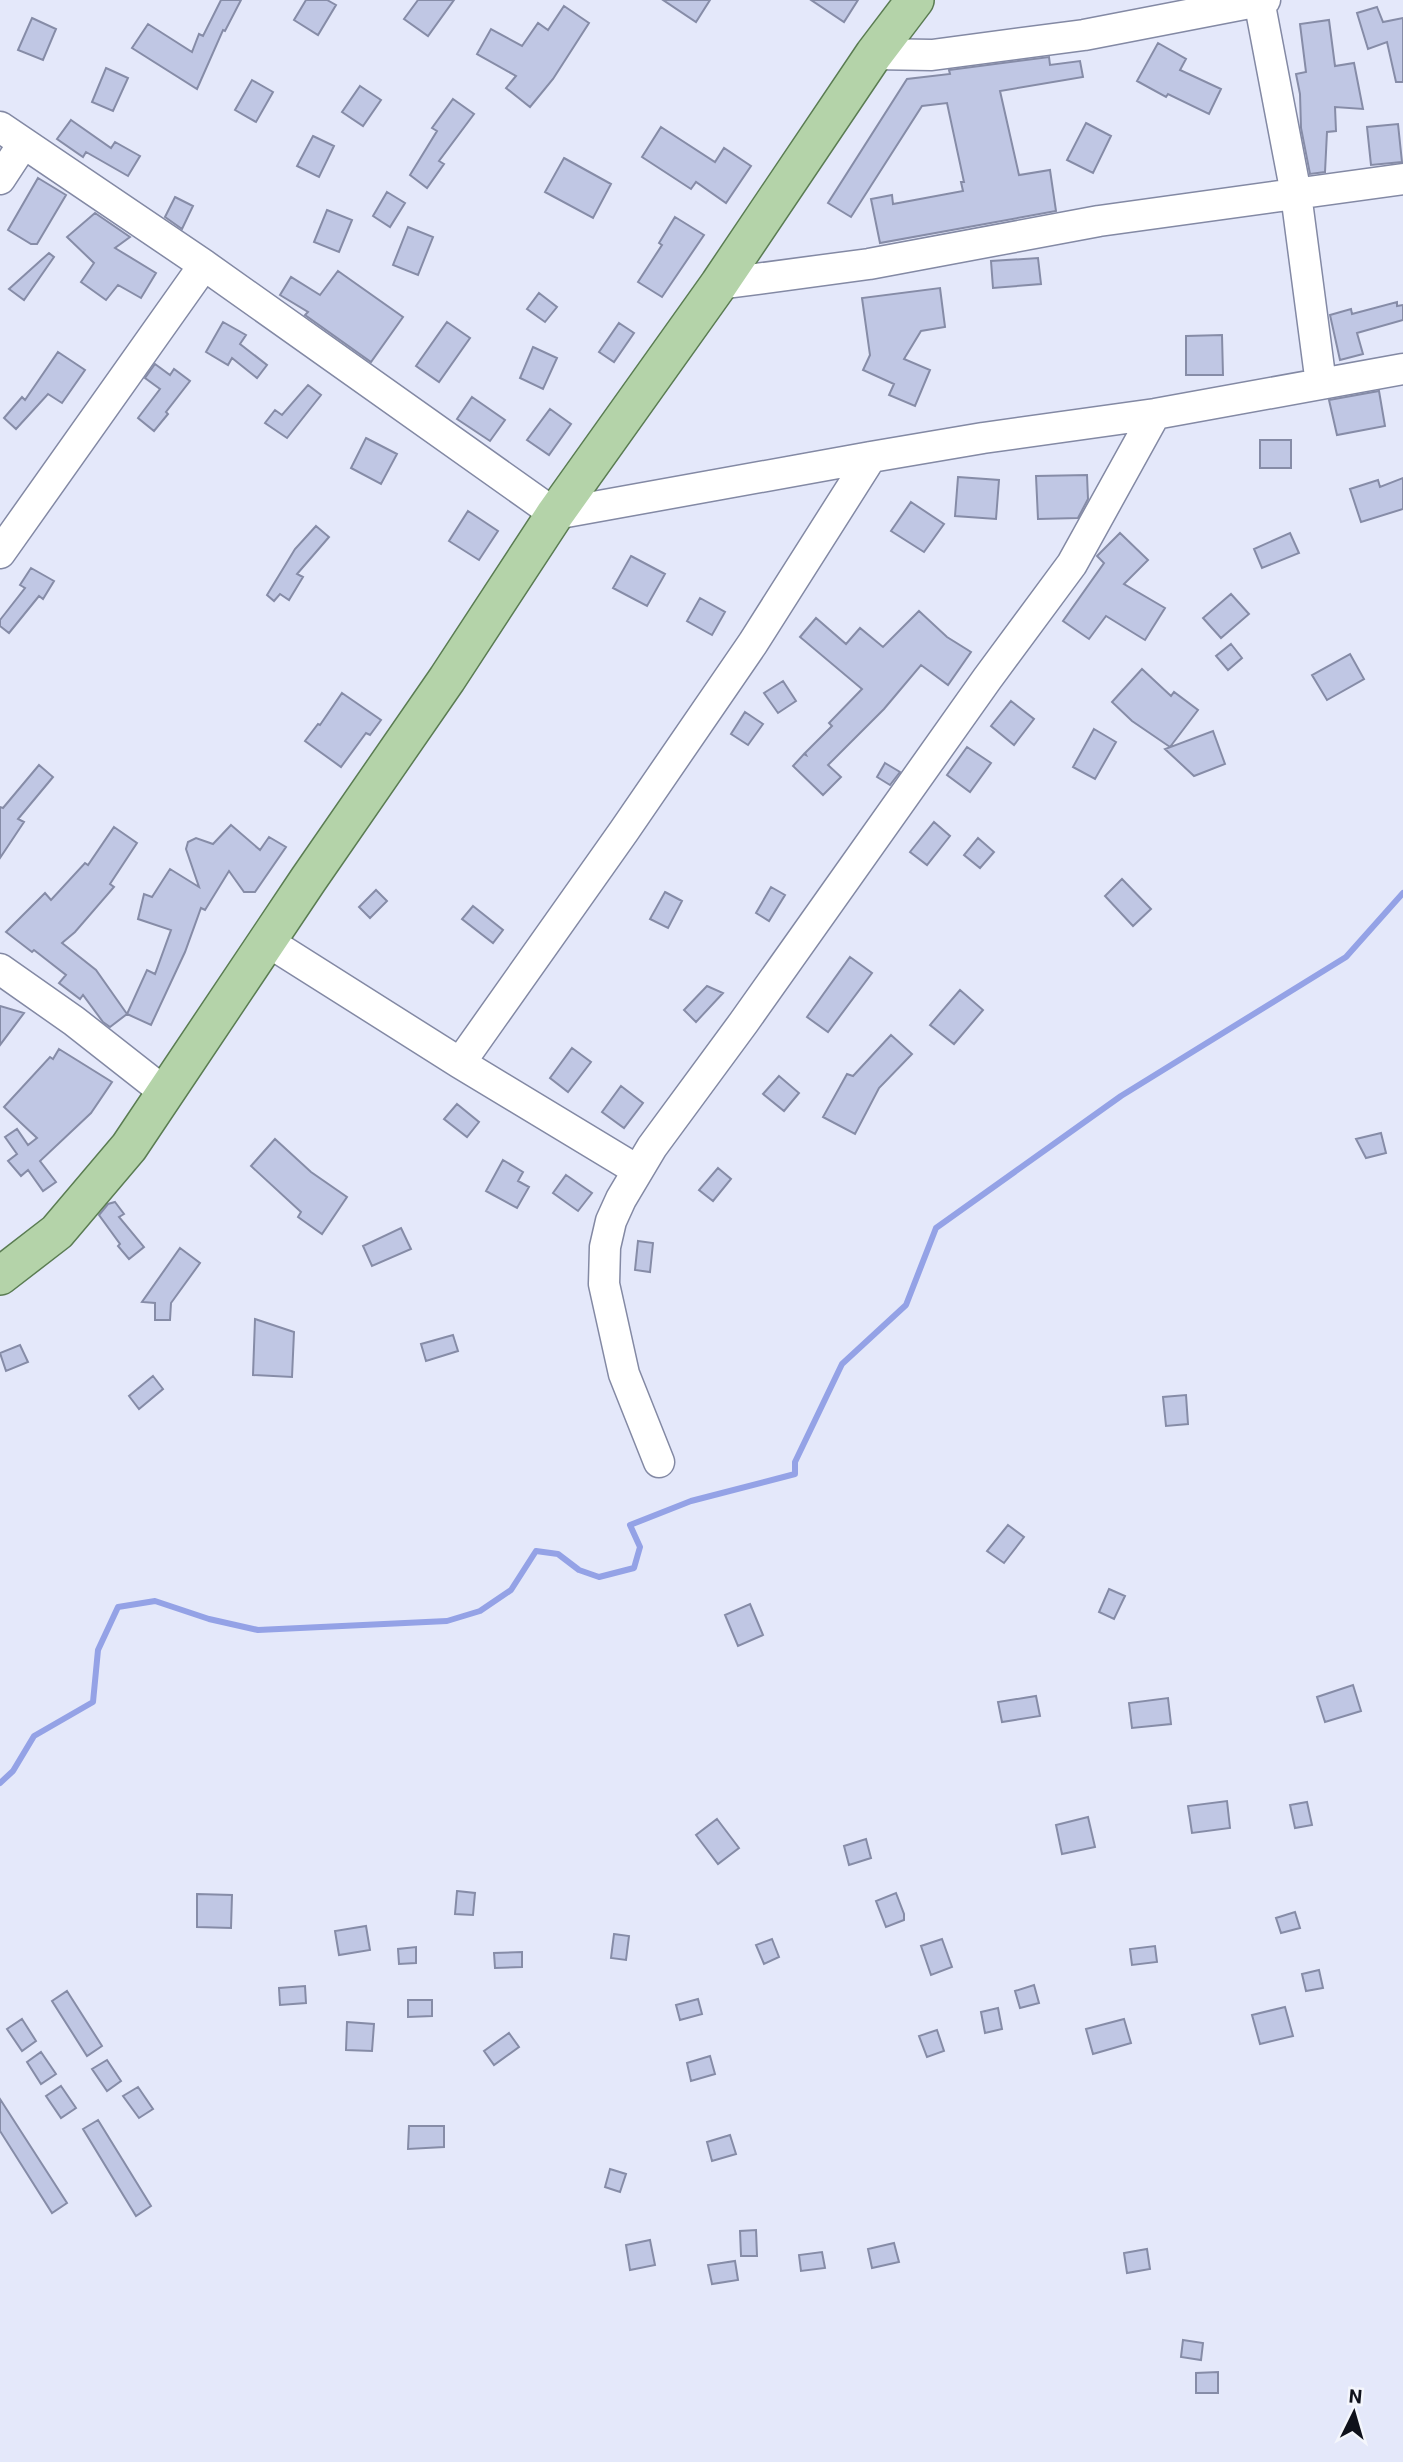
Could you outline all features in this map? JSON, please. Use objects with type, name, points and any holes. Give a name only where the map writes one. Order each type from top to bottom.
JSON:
[{"type":"main road","points":[[0,1276],[57,1232],[129,1147],[447,679],[555,514],[719,284],[874,54],[915,0]]},
{"type":"street","points":[[1259,0],[1296,194],[1321,384]]},
{"type":"street","points":[[874,54],[932,55],[1084,35],[1265,0]]},
{"type":"street","points":[[0,178],[12,136],[204,265],[555,514],[871,457],[1154,414],[1403,369]]},
{"type":"street","points":[[719,284],[869,264],[1099,221],[1403,179]]},
{"type":"street","points":[[0,553],[204,265]]},
{"type":"street","points":[[659,1462],[624,1374],[604,1283],[605,1247],[611,1221],[637,1170],[1072,564],[1154,414]]},
{"type":"street","points":[[460,1063],[753,643],[871,457]]},
{"type":"street","points":[[267,941],[460,1063],[637,1170]]},
{"type":"street","points":[[0,969],[74,1021],[167,1094]]},
{"type":"building","points":[[221,0],[241,0],[225,31],[223,30],[197,89],[132,48],[148,24],[192,52],[199,34],[203,36]]},
{"type":"building","points":[[306,0],[327,0],[336,5],[318,35],[294,20]]},
{"type":"building","points":[[418,0],[454,0],[428,36],[404,19]]},
{"type":"building","points":[[663,0],[710,0],[696,22]]},
{"type":"building","points":[[811,0],[858,0],[844,22]]},
{"type":"building","points":[[564,6],[589,23],[553,79],[530,107],[506,88],[516,76],[477,54],[491,29],[522,46],[538,23],[548,30]]},
{"type":"building","points":[[1377,7],[1383,22],[1403,18],[1403,82],[1396,82],[1387,42],[1368,49],[1357,13]]},
{"type":"building","points":[[32,18],[56,29],[43,60],[18,50]]},
{"type":"building","points":[[1329,20],[1335,66],[1354,63],[1363,109],[1335,107],[1336,131],[1327,132],[1325,172],[1310,174],[1301,128],[1300,94],[1296,74],[1306,72],[1300,24]]},
{"type":"building","points":[[1158,43],[1186,59],[1180,70],[1221,89],[1209,114],[1168,94],[1166,97],[1137,81]]},
{"type":"building","points":[[1049,57],[1050,65],[1080,61],[1083,77],[1000,91],[1019,175],[1050,170],[1056,211],[880,243],[871,199],[892,195],[893,204],[963,191],[961,182],[964,182],[947,103],[922,106],[851,217],[828,203],[907,79],[950,74],[949,70]]},
{"type":"building","points":[[106,68],[128,78],[113,111],[92,102]]},
{"type":"building","points":[[252,80],[273,92],[256,122],[235,110]]},
{"type":"building","points":[[360,86],[381,100],[363,126],[342,112]]},
{"type":"building","points":[[453,99],[474,114],[439,161],[444,164],[427,188],[410,175],[437,131],[432,128]]},
{"type":"building","points":[[71,120],[111,148],[115,142],[140,156],[128,176],[86,152],[83,157],[57,139]]},
{"type":"building","points":[[1086,123],[1111,136],[1093,173],[1067,160]]},
{"type":"building","points":[[1398,124],[1402,162],[1371,165],[1367,127]]},
{"type":"building","points":[[661,127],[715,162],[724,148],[751,166],[726,203],[696,182],[691,189],[642,157]]},
{"type":"building","points":[[313,136],[334,146],[319,177],[297,166]]},
{"type":"building","points":[[564,158],[611,184],[593,218],[545,192]]},
{"type":"building","points":[[38,178],[66,195],[37,244],[31,244],[8,230]]},
{"type":"building","points":[[387,192],[405,203],[390,227],[373,216]]},
{"type":"building","points":[[175,197],[193,206],[182,229],[165,217]]},
{"type":"building","points":[[327,210],[352,220],[339,252],[314,242]]},
{"type":"building","points":[[95,213],[130,237],[115,248],[156,273],[141,298],[118,285],[106,300],[81,282],[94,263],[67,237]]},
{"type":"building","points":[[675,217],[704,235],[662,297],[638,282],[662,245],[659,243]]},
{"type":"building","points":[[408,227],[433,237],[418,275],[393,265]]},
{"type":"building","points":[[49,253],[54,257],[24,300],[9,289]]},
{"type":"building","points":[[1038,258],[1041,284],[993,288],[991,261]]},
{"type":"building","points":[[338,271],[403,317],[371,362],[305,315],[308,312],[280,295],[291,277],[320,295]]},
{"type":"building","points":[[940,288],[945,327],[921,331],[904,359],[930,370],[915,406],[889,395],[894,384],[863,370],[870,355],[862,298]]},
{"type":"building","points":[[539,293],[557,307],[545,322],[527,309]]},
{"type":"building","points":[[1397,302],[1397,306],[1403,305],[1403,320],[1357,333],[1363,354],[1340,360],[1330,315],[1351,309],[1352,314]]},
{"type":"building","points":[[223,322],[246,335],[240,344],[267,365],[257,378],[232,358],[228,365],[206,352]]},
{"type":"building","points":[[447,322],[470,338],[439,382],[416,366]]},
{"type":"building","points":[[619,323],[634,333],[614,362],[599,352]]},
{"type":"building","points":[[1222,335],[1223,375],[1186,375],[1186,336]]},
{"type":"building","points":[[533,347],[557,358],[543,389],[520,378]]},
{"type":"building","points":[[58,352],[85,370],[62,403],[48,394],[16,429],[4,418],[22,397],[25,400]]},
{"type":"building","points":[[155,364],[170,375],[174,369],[190,381],[154,431],[138,418],[160,389],[145,378]]},
{"type":"building","points":[[308,385],[321,395],[287,438],[265,423],[275,410],[282,415]]},
{"type":"building","points":[[1379,391],[1385,426],[1337,435],[1329,400]]},
{"type":"building","points":[[472,397],[505,420],[490,441],[457,419]]},
{"type":"building","points":[[550,409],[571,424],[549,455],[527,440]]},
{"type":"building","points":[[366,438],[397,454],[381,484],[351,468]]},
{"type":"building","points":[[1260,440],[1291,440],[1291,468],[1260,468]]},
{"type":"building","points":[[1087,475],[1088,499],[1078,518],[1038,519],[1036,476]]},
{"type":"building","points":[[958,477],[999,480],[996,519],[955,516]]},
{"type":"building","points":[[1403,478],[1403,509],[1361,522],[1350,489],[1378,480],[1380,487]]},
{"type":"building","points":[[911,502],[944,524],[924,552],[891,531]]},
{"type":"building","points":[[468,511],[498,531],[479,560],[449,541]]},
{"type":"building","points":[[316,526],[329,537],[297,574],[303,577],[289,600],[280,594],[274,601],[267,595],[295,549]]},
{"type":"building","points":[[1120,533],[1148,560],[1124,584],[1165,608],[1145,640],[1106,616],[1089,639],[1063,621],[1104,563],[1097,556]]},
{"type":"building","points":[[1290,533],[1299,553],[1262,568],[1254,549]]},
{"type":"building","points":[[631,556],[665,574],[647,606],[613,588]]},
{"type":"building","points":[[31,568],[54,581],[43,599],[39,596],[9,633],[0,626],[0,620],[25,588],[20,585]]},
{"type":"building","points":[[1231,594],[1249,614],[1221,638],[1203,618]]},
{"type":"building","points":[[700,598],[725,612],[712,635],[687,621]]},
{"type":"building","points":[[919,611],[947,637],[971,652],[948,685],[921,665],[884,709],[828,765],[841,777],[823,795],[793,766],[832,726],[829,723],[862,689],[800,637],[816,618],[846,644],[860,628],[883,647]]},
{"type":"building","points":[[1231,644],[1242,658],[1228,670],[1216,656]]},
{"type":"building","points":[[1350,654],[1364,679],[1327,700],[1312,675]]},
{"type":"building","points":[[1142,669],[1171,696],[1174,692],[1198,710],[1170,747],[1132,721],[1112,702]]},
{"type":"building","points":[[783,681],[796,701],[778,713],[764,693]]},
{"type":"building","points":[[342,693],[381,720],[370,735],[366,733],[341,767],[305,741],[318,724],[320,725]]},
{"type":"building","points":[[1011,701],[1034,719],[1014,745],[991,726]]},
{"type":"building","points":[[745,712],[763,724],[748,745],[731,734]]},
{"type":"building","points":[[1094,729],[1116,742],[1095,779],[1073,767]]},
{"type":"building","points":[[1213,731],[1225,764],[1194,776],[1165,749]]},
{"type":"building","points":[[967,747],[991,763],[970,792],[947,775]]},
{"type":"building","points":[[885,763],[900,772],[890,785],[877,777]]},
{"type":"building","points":[[39,765],[53,777],[18,819],[24,822],[0,858],[0,807],[3,808]]},
{"type":"building","points":[[934,822],[950,836],[927,865],[910,852]]},
{"type":"building","points":[[231,825],[260,850],[269,837],[286,847],[255,892],[244,892],[229,871],[205,910],[201,908],[185,952],[151,1025],[127,1014],[147,970],[155,974],[171,930],[138,919],[144,894],[152,897],[170,869],[199,887],[186,849],[188,842],[196,838],[213,844]]},
{"type":"building","points":[[114,827],[137,843],[110,884],[114,887],[62,943],[96,970],[127,1014],[110,1027],[103,1022],[83,995],[80,999],[59,983],[66,975],[6,932],[45,893],[51,900],[85,863],[88,865]]},
{"type":"building","points":[[978,838],[994,852],[980,868],[964,855]]},
{"type":"building","points":[[1122,879],[1151,909],[1133,926],[1105,896]]},
{"type":"building","points":[[771,887],[785,895],[769,921],[756,913]]},
{"type":"building","points":[[376,890],[387,901],[370,918],[359,907]]},
{"type":"building","points":[[665,892],[682,901],[668,928],[650,919]]},
{"type":"building","points":[[473,906],[503,930],[493,943],[462,919]]},
{"type":"building","points":[[850,957],[872,973],[828,1032],[807,1017]]},
{"type":"building","points":[[707,986],[723,993],[696,1022],[684,1010]]},
{"type":"building","points":[[960,990],[983,1010],[954,1044],[930,1025]]},
{"type":"building","points":[[0,1006],[24,1013],[0,1045]]},
{"type":"building","points":[[891,1035],[912,1054],[879,1088],[855,1134],[823,1117],[847,1074],[853,1076]]},
{"type":"building","points":[[572,1048],[591,1062],[568,1092],[550,1078]]},
{"type":"building","points":[[59,1049],[112,1082],[91,1113],[40,1161],[56,1182],[43,1191],[28,1170],[21,1176],[8,1161],[17,1154],[5,1137],[17,1129],[28,1145],[37,1138],[4,1107],[50,1057],[53,1059]]},
{"type":"building","points":[[779,1076],[799,1093],[784,1111],[763,1094]]},
{"type":"building","points":[[621,1086],[643,1103],[624,1128],[602,1112]]},
{"type":"building","points":[[457,1104],[479,1122],[467,1137],[444,1119]]},
{"type":"building","points":[[1381,1133],[1386,1153],[1366,1158],[1356,1139]]},
{"type":"building","points":[[275,1139],[311,1172],[347,1197],[322,1234],[298,1217],[301,1212],[251,1166]]},
{"type":"building","points":[[503,1160],[523,1172],[518,1181],[529,1187],[517,1208],[486,1191]]},
{"type":"building","points":[[718,1168],[731,1179],[713,1201],[699,1190]]},
{"type":"building","points":[[566,1175],[592,1193],[578,1211],[553,1193]]},
{"type":"building","points":[[115,1202],[124,1214],[119,1217],[144,1247],[129,1259],[99,1215],[108,1204]]},
{"type":"building","points":[[401,1228],[411,1249],[372,1266],[363,1246]]},
{"type":"building","points":[[638,1241],[653,1243],[650,1272],[635,1270]]},
{"type":"building","points":[[180,1248],[200,1263],[171,1303],[170,1320],[155,1320],[155,1303],[142,1302]]},
{"type":"building","points":[[255,1319],[294,1332],[292,1377],[253,1375]]},
{"type":"building","points":[[453,1335],[458,1351],[426,1361],[421,1344]]},
{"type":"building","points":[[20,1345],[28,1362],[6,1371],[0,1353]]},
{"type":"building","points":[[153,1376],[163,1389],[139,1409],[129,1396]]},
{"type":"building","points":[[1186,1395],[1188,1424],[1166,1426],[1163,1397]]},
{"type":"building","points":[[1008,1525],[1024,1537],[1004,1563],[987,1551]]},
{"type":"building","points":[[1109,1589],[1125,1596],[1114,1619],[1099,1612]]},
{"type":"building","points":[[750,1604],[763,1635],[738,1646],[725,1615]]},
{"type":"building","points":[[1353,1685],[1361,1711],[1325,1722],[1317,1697]]},
{"type":"building","points":[[1036,1696],[1040,1716],[1002,1722],[998,1702]]},
{"type":"building","points":[[1168,1698],[1171,1724],[1132,1728],[1129,1703]]},
{"type":"building","points":[[1227,1801],[1230,1828],[1192,1833],[1188,1806]]},
{"type":"building","points":[[1307,1802],[1312,1825],[1295,1828],[1290,1805]]},
{"type":"building","points":[[1088,1817],[1095,1847],[1062,1854],[1056,1825]]},
{"type":"building","points":[[717,1819],[739,1848],[718,1864],[696,1835]]},
{"type":"building","points":[[866,1839],[871,1858],[849,1865],[844,1846]]},
{"type":"building","points":[[457,1891],[475,1893],[473,1915],[455,1914]]},
{"type":"building","points":[[896,1893],[904,1920],[886,1927],[876,1901]]},
{"type":"building","points":[[197,1894],[232,1895],[231,1928],[197,1927]]},
{"type":"building","points":[[1295,1912],[1300,1928],[1281,1933],[1276,1918]]},
{"type":"building","points":[[366,1926],[370,1950],[339,1955],[335,1931]]},
{"type":"building","points":[[614,1934],[629,1936],[626,1960],[611,1958]]},
{"type":"building","points":[[772,1939],[779,1957],[764,1964],[756,1945]]},
{"type":"building","points":[[942,1939],[952,1967],[931,1975],[921,1946]]},
{"type":"building","points":[[1155,1946],[1157,1962],[1132,1965],[1130,1949]]},
{"type":"building","points":[[416,1947],[416,1963],[399,1964],[398,1949]]},
{"type":"building","points":[[522,1952],[522,1967],[495,1968],[494,1953]]},
{"type":"building","points":[[1319,1970],[1323,1988],[1306,1991],[1302,1974]]},
{"type":"building","points":[[1034,1985],[1039,2003],[1020,2008],[1015,1991]]},
{"type":"building","points":[[305,1986],[306,2003],[280,2005],[279,1988]]},
{"type":"building","points":[[67,1991],[102,2046],[87,2056],[52,2001]]},
{"type":"building","points":[[698,1999],[702,2014],[680,2020],[676,2005]]},
{"type":"building","points":[[408,2000],[432,2000],[432,2016],[408,2017]]},
{"type":"building","points":[[1285,2007],[1293,2036],[1260,2044],[1252,2015]]},
{"type":"building","points":[[998,2008],[1002,2029],[985,2033],[981,2012]]},
{"type":"building","points":[[22,2019],[36,2041],[22,2051],[7,2029]]},
{"type":"building","points":[[1124,2019],[1131,2043],[1093,2054],[1086,2029]]},
{"type":"building","points":[[347,2022],[374,2024],[372,2051],[346,2050]]},
{"type":"building","points":[[937,2030],[944,2051],[927,2057],[919,2036]]},
{"type":"building","points":[[509,2033],[519,2047],[494,2065],[484,2051]]},
{"type":"building","points":[[41,2052],[56,2074],[41,2084],[27,2062]]},
{"type":"building","points":[[710,2056],[715,2074],[691,2081],[687,2063]]},
{"type":"building","points":[[107,2060],[121,2081],[107,2091],[92,2069]]},
{"type":"building","points":[[61,2086],[76,2108],[61,2118],[46,2096]]},
{"type":"building","points":[[138,2087],[153,2109],[139,2118],[123,2096]]},
{"type":"building","points":[[0,2099],[67,2203],[52,2213],[0,2131]]},
{"type":"building","points":[[98,2120],[151,2206],[136,2216],[83,2129]]},
{"type":"building","points":[[409,2126],[444,2126],[444,2147],[408,2149]]},
{"type":"building","points":[[730,2135],[736,2154],[712,2161],[707,2142]]},
{"type":"building","points":[[610,2169],[626,2174],[620,2192],[605,2187]]},
{"type":"building","points":[[756,2230],[757,2256],[741,2256],[740,2231]]},
{"type":"building","points":[[650,2240],[655,2265],[630,2270],[626,2245]]},
{"type":"building","points":[[894,2243],[899,2262],[872,2268],[868,2249]]},
{"type":"building","points":[[1147,2249],[1150,2269],[1127,2273],[1124,2253]]},
{"type":"building","points":[[822,2252],[825,2268],[801,2271],[799,2255]]},
{"type":"building","points":[[735,2261],[738,2280],[712,2284],[708,2265]]},
{"type":"building","points":[[1183,2340],[1203,2343],[1201,2360],[1181,2357]]},
{"type":"building","points":[[1218,2372],[1218,2393],[1196,2393],[1196,2373]]},
{"type":"waterway","points":[[0,1783],[13,1771],[34,1736],[93,1702],[98,1650],[118,1607],[155,1601],[209,1619],[258,1630],[447,1621],[480,1611],[511,1590],[536,1551],[558,1554],[579,1570],[599,1577],[634,1568],[640,1547],[630,1525],[691,1501],[795,1474],[795,1462],[842,1364],[906,1305],[936,1228],[1121,1096],[1346,957],[1403,893]]}]
